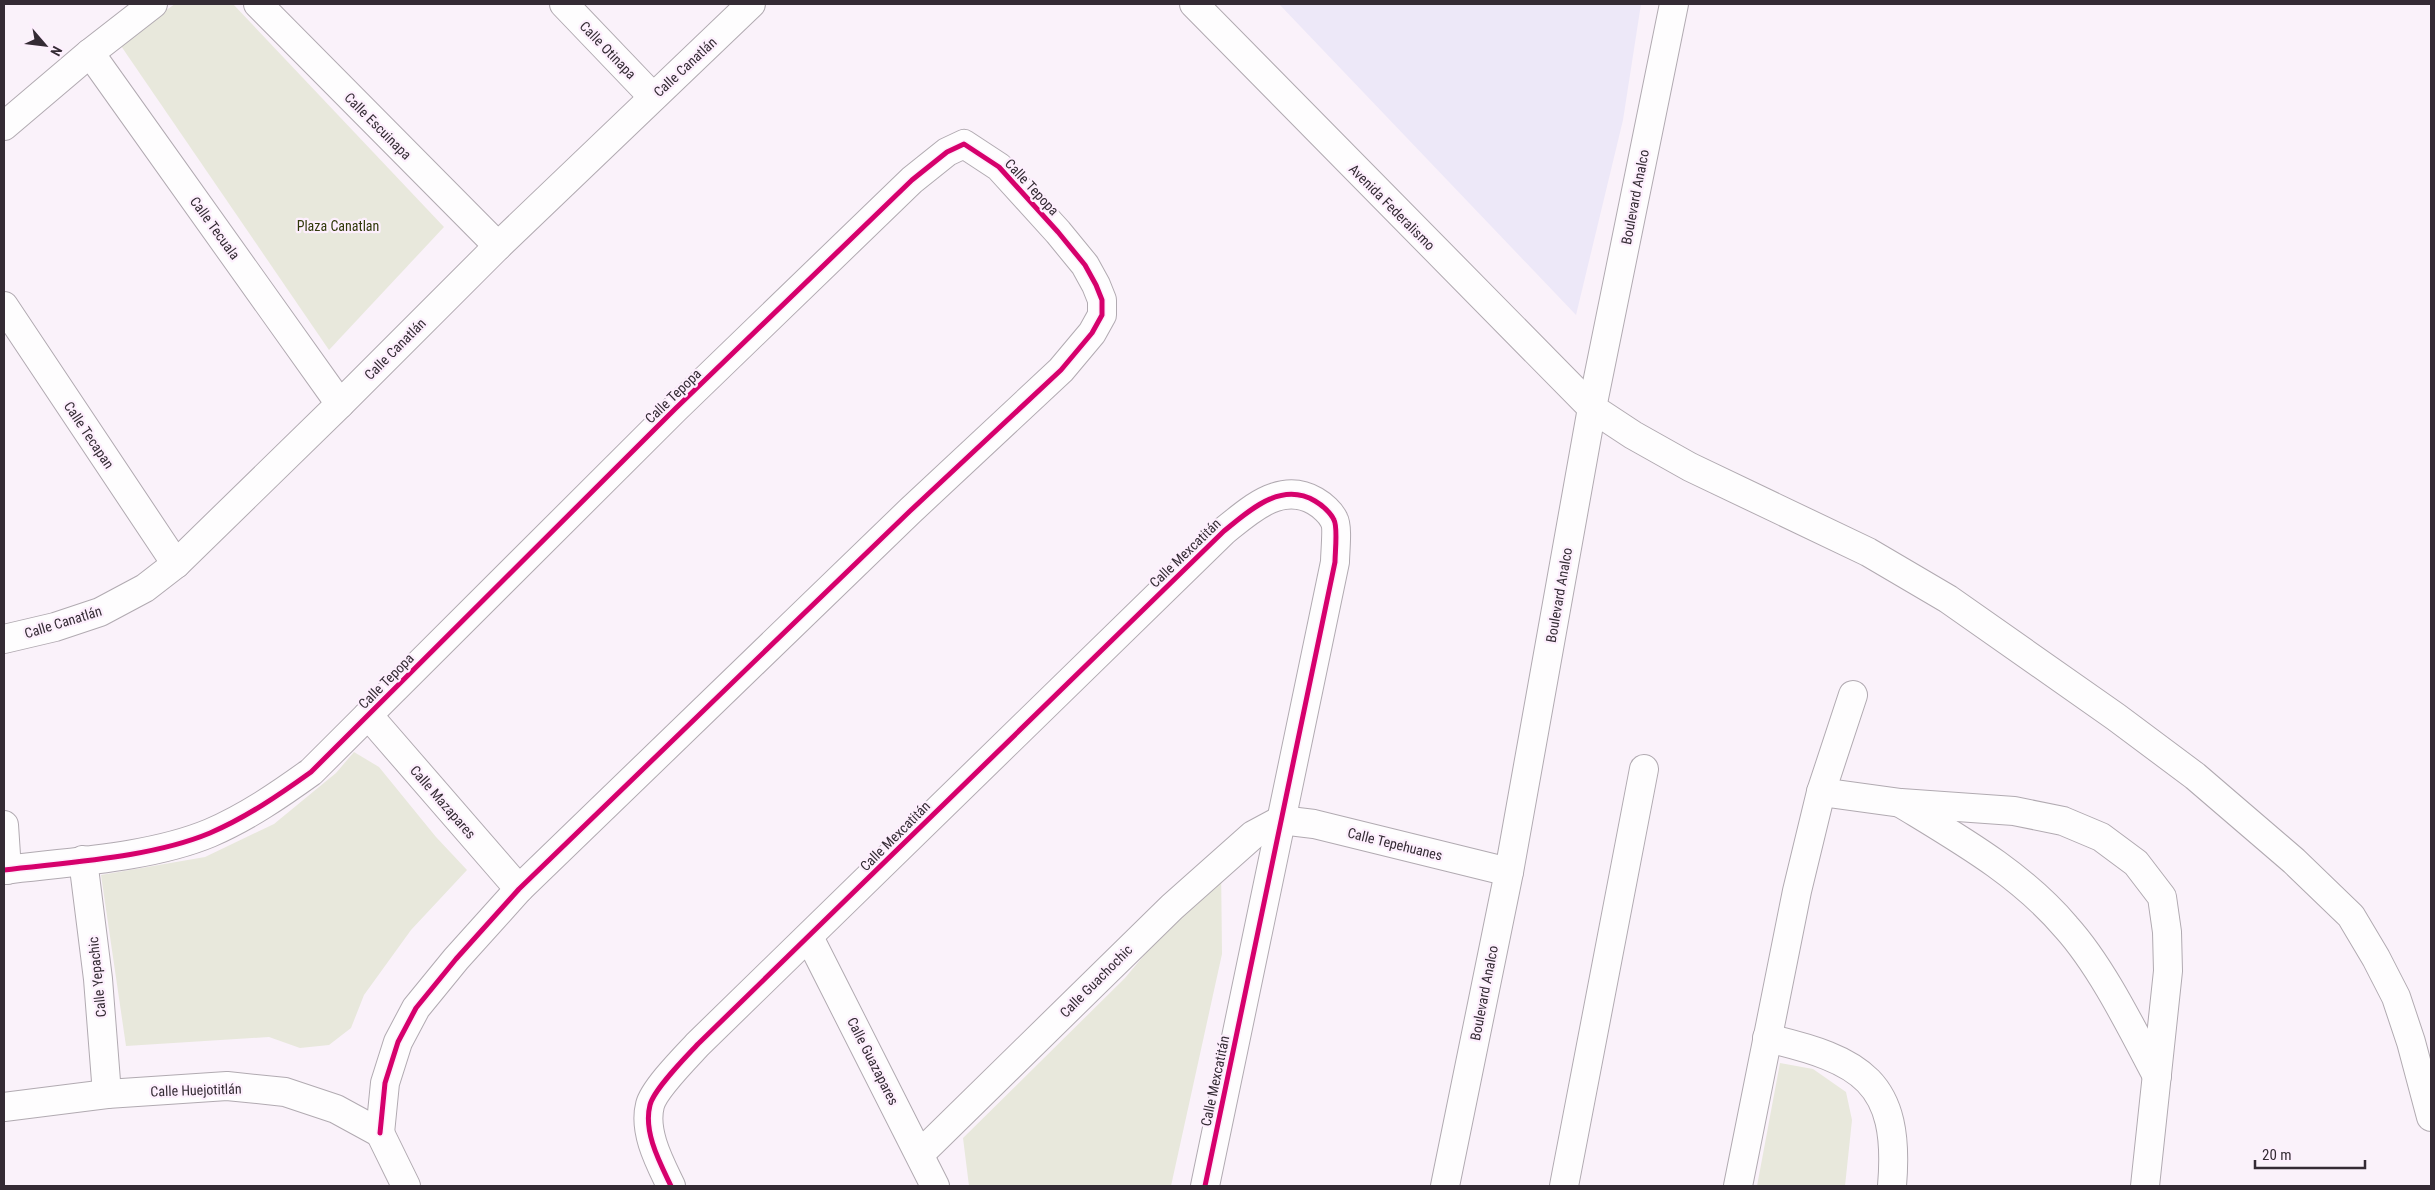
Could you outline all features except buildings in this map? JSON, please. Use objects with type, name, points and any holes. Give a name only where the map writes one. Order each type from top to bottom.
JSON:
[{"type":"street","points":[[4,126],[90,53],[153,4]]},
{"type":"street","name":"Calle Escuinapa","points":[[258,4],[498,246]]},
{"type":"street","name":"Calle Otinapa","points":[[564,4],[653,97]]},
{"type":"street","name":"Calle Canatlán","points":[[4,639],[54,627],[100,612],[145,588],[176,564],[498,246],[751,4]]},
{"type":"street","name":"Avenida Federalismo","points":[[1194,4],[1592,408],[1633,435],[1690,467],[1868,552],[1948,599],[2116,717],[2196,776],[2294,861],[2351,916],[2376,958],[2396,997],[2412,1042],[2431,1117]]},
{"type":"street","name":"Boulevard Analco","points":[[1445,1186],[1509,872],[1592,408],[1674,4]]},
{"type":"street","name":"Calle Tecuala","points":[[90,53],[340,404]]},
{"type":"street","name":"Calle Tepopa","points":[[6,870],[149,851],[209,833],[263,806],[311,772],[675,409],[912,180],[947,152],[964,144],[982,154],[999,167],[1085,265],[1102,300],[1102,315],[1082,346],[1061,370],[890,531],[519,889],[456,959],[416,1008],[398,1042],[385,1083],[380,1133]]},
{"type":"street","name":"Calle Tecapan","points":[[4,306],[176,564]]},
{"type":"street","name":"Calle Mexcatitán","points":[[671,1186],[649,1130],[650,1104],[668,1077],[698,1044],[1224,531],[1256,506],[1281,495],[1303,494],[1322,504],[1335,521],[1335,562],[1205,1186]]},
{"type":"street","points":[[1738,1186],[1797,891],[1821,792],[1853,695]]},
{"type":"street","name":"Calle Mazapares","points":[[368,716],[519,889]]},
{"type":"street","points":[[1564,1186],[1644,770]]},
{"type":"street","points":[[1821,792],[1901,803],[2014,811],[2063,821],[2101,837],[2136,863],[2162,897],[2168,932],[2168,971],[2146,1186]]},
{"type":"street","points":[[1901,803],[1993,861],[2031,891],[2067,927],[2103,979],[2157,1076]]},
{"type":"street","name":"Calle Tepehuanes","points":[[1281,820],[1314,824],[1509,872]]},
{"type":"street","name":"Calle Guachochic","points":[[920,1154],[1172,907],[1253,835],[1281,820]]},
{"type":"street","points":[[4,825],[6,870]]},
{"type":"street","name":"Calle Yepachic","points":[[83,860],[98,980],[107,1094]]},
{"type":"street","name":"Calle Guazapares","points":[[810,936],[935,1186]]},
{"type":"street","points":[[1767,1038],[1805,1047],[1835,1057],[1860,1072],[1879,1092],[1892,1129],[1892,1186]]},
{"type":"street","name":"Calle Huejotitlán","points":[[4,1107],[107,1094],[227,1086],[285,1092],[336,1109],[380,1133]]},
{"type":"street","points":[[380,1133],[406,1186]]},
{"type":"shaded area","points":[[1279,4],[1641,4],[1623,120],[1576,315]]},
{"type":"green space","name":"Plaza Canatlan","points":[[175,4],[233,4],[444,227],[329,350],[119,43]]},
{"type":"green space","points":[[354,752],[379,767],[436,837],[467,870],[411,930],[364,995],[351,1028],[329,1045],[300,1048],[269,1037],[126,1046],[101,875],[205,857],[274,824],[336,773]]},
{"type":"green space","points":[[1221,863],[1222,954],[1171,1186],[969,1186],[963,1138],[1125,978]]},
{"type":"green space","points":[[1780,1063],[1813,1069],[1846,1092],[1852,1120],[1845,1186],[1757,1186]]},
{"type":"cycle path","points":[[4,870],[135,854],[187,841],[210,833],[237,820],[299,781],[311,772],[675,409],[912,180],[947,152],[964,144],[999,167],[1085,265],[1102,300],[1102,315],[1092,333],[1061,370],[910,511],[519,889],[456,959],[416,1008],[398,1042],[385,1083],[380,1133]]},
{"type":"cycle path","points":[[671,1186],[654,1147],[648,1115],[653,1098],[679,1065],[698,1044],[1224,531],[1255,507],[1278,496],[1290,494],[1315,501],[1329,512],[1335,523],[1335,562],[1205,1186]]}]
